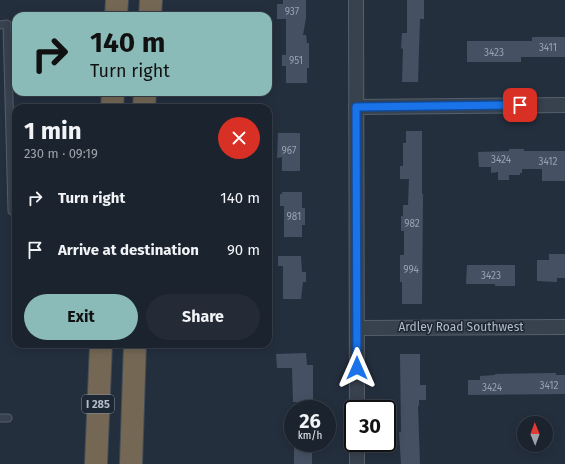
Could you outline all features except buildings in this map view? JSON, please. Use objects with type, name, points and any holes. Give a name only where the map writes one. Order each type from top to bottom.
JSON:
[{"type":"highway","points":[[116,12],[117,0]]},
{"type":"highway","points":[[150,12],[151,0]]},
{"type":"highway","name":"I 285","points":[[96,464],[101,348]]},
{"type":"highway","points":[[131,464],[135,348]]},
{"type":"street","points":[[356,0],[357,400]]},
{"type":"street","points":[[356,107],[565,105]]},
{"type":"street","name":"Ardley Road Southwest","points":[[357,328],[565,327]]},
{"type":"street","points":[[357,452],[357,464]]},
{"type":"lane","points":[[0,25],[7,24],[12,211]]},
{"type":"lane","points":[[0,418],[8,418]]},
{"type":"route","points":[[357,368],[356,107],[520,105]]}]
